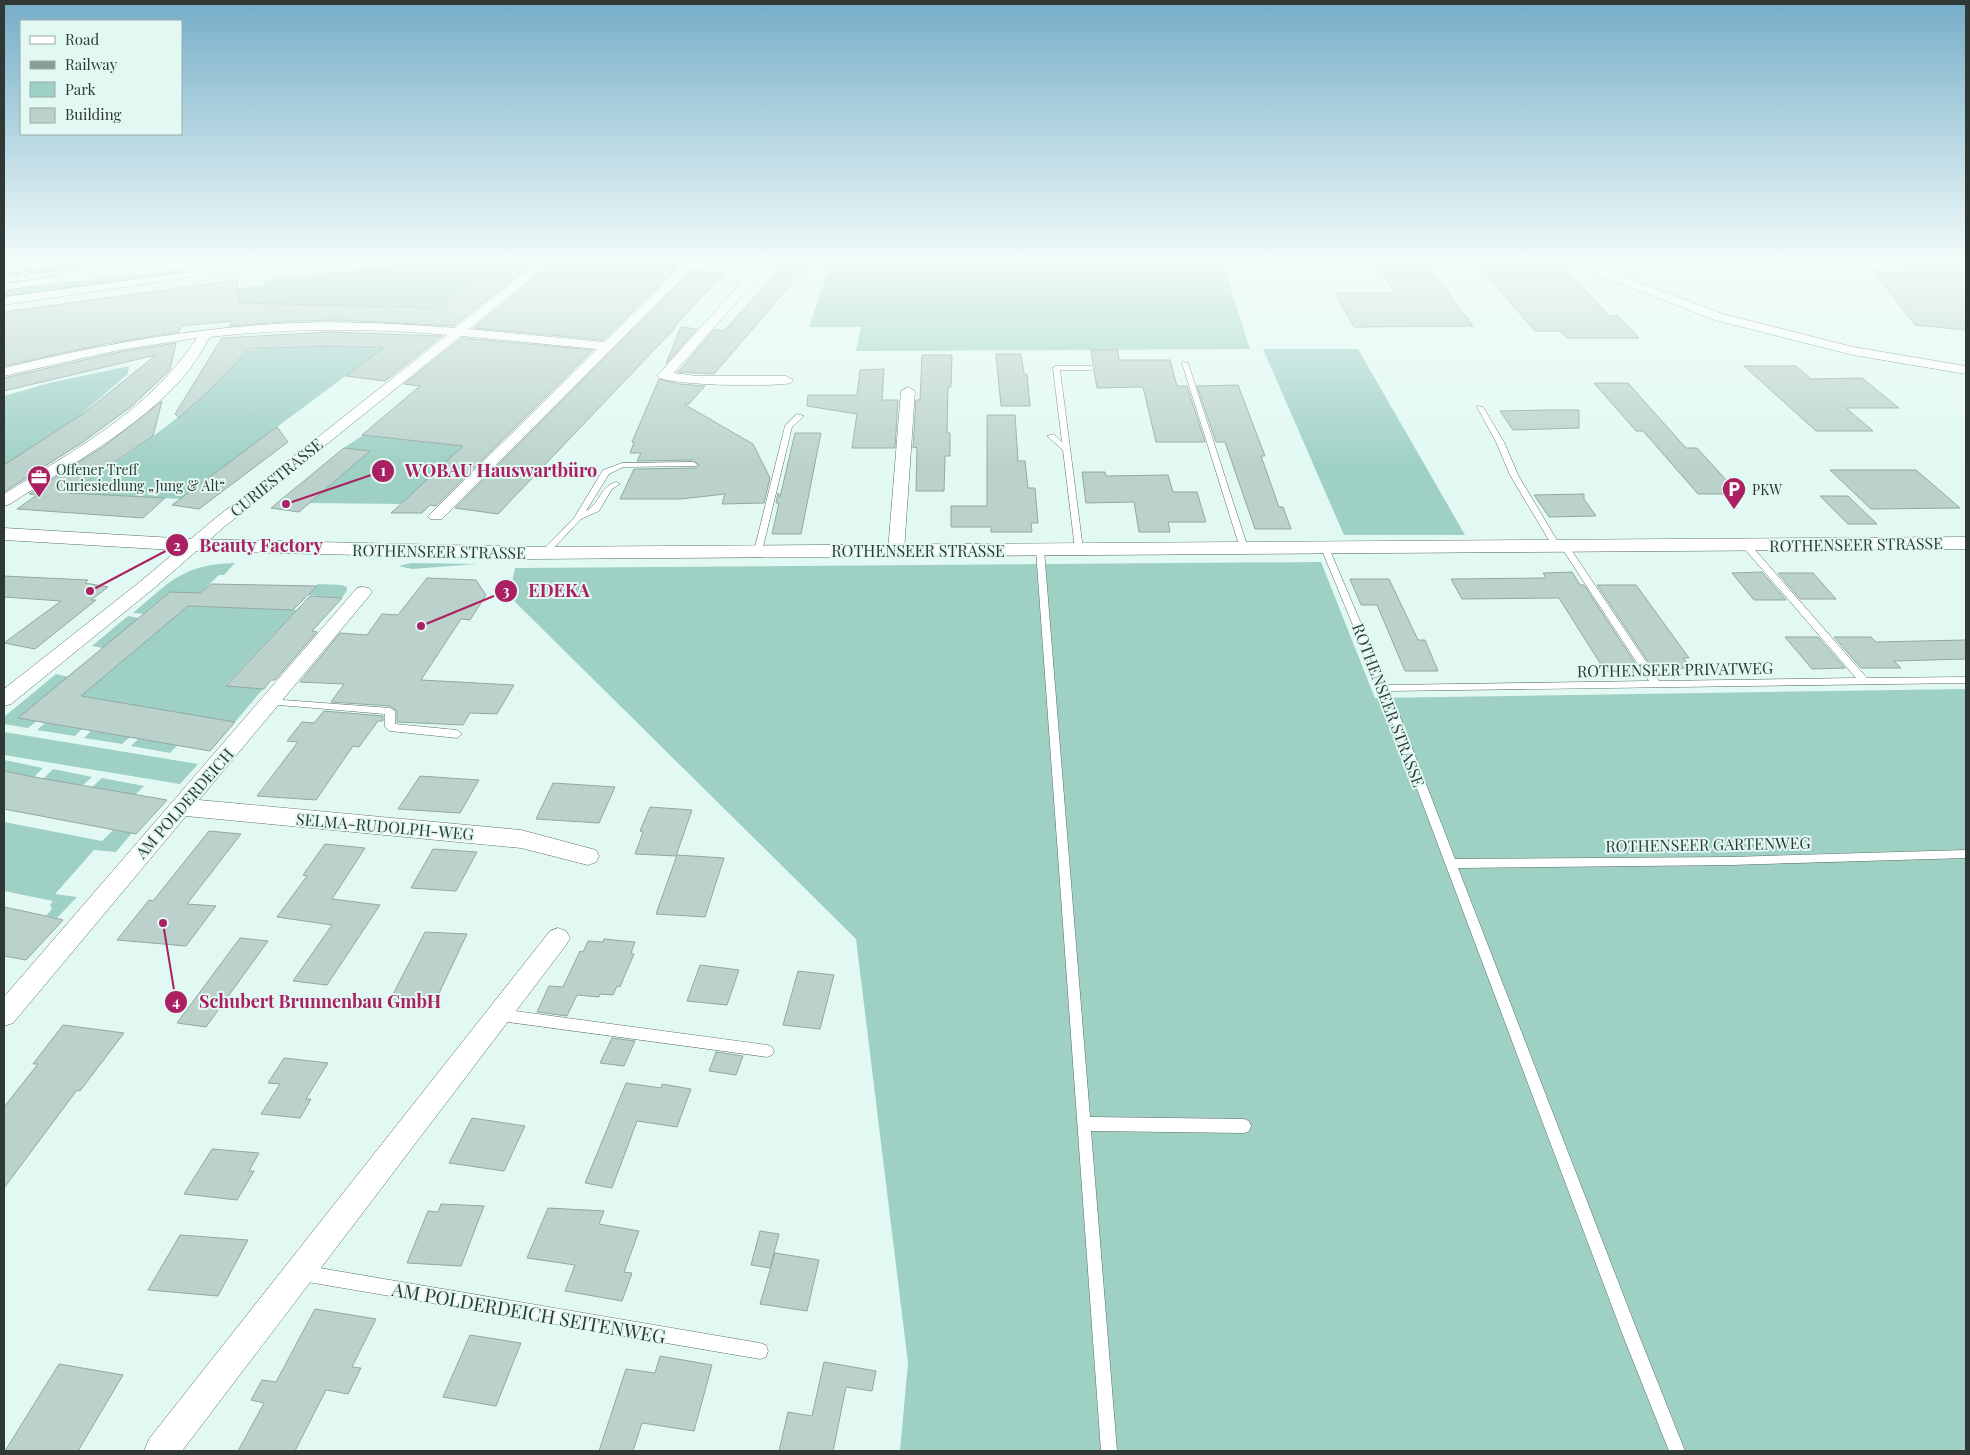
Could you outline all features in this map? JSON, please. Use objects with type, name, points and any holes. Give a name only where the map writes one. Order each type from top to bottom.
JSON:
[{"type":"street","points":[[4,372],[115,346],[206,334],[266,330]]},
{"type":"street","points":[[427,330],[605,346]]},
{"type":"street","name":"CURIESTRASSE","points":[[4,699],[147,584],[191,545],[459,330]]},
{"type":"street","points":[[436,516],[622,330]]},
{"type":"street","points":[[705,330],[664,376],[697,380],[786,380]]},
{"type":"street","points":[[1771,330],[1866,354],[1966,370]]},
{"type":"street","points":[[4,501],[107,434],[146,405],[180,371],[206,334]]},
{"type":"street","points":[[896,551],[908,391]]},
{"type":"street","name":"ROTHENSEER STRASSE","points":[[4,534],[191,545],[382,551],[544,553],[1966,543]]},
{"type":"street","name":"AM POLDERDEICH","points":[[4,1014],[364,592]]},
{"type":"street","name":"SELMA-RUDOLPH-WEG","points":[[181,806],[521,839],[588,856]]},
{"type":"street","points":[[162,1451],[558,938]]},
{"type":"lane","points":[[1185,363],[1244,548]]},
{"type":"lane","points":[[1078,549],[1056,368],[1091,368]]},
{"type":"lane","points":[[1480,407],[1500,442],[1514,475],[1561,547],[1656,684]]},
{"type":"lane","points":[[758,551],[789,426],[800,416]]},
{"type":"lane","points":[[1051,436],[1067,450]]},
{"type":"lane","name":"ROTHENSEER STRASSE","points":[[544,553],[577,519],[606,472],[622,465],[693,464]]},
{"type":"lane","points":[[577,519],[596,509],[609,487],[616,484]]},
{"type":"lane","name":"ROTHENSEER STRASSE","points":[[1746,546],[1864,681]]},
{"type":"lane","name":"ROTHENSEER STRASSE","points":[[1325,548],[1384,688],[1630,1333],[1678,1451]]},
{"type":"lane","points":[[1040,550],[1109,1451]]},
{"type":"lane","name":"ROTHENSEER PRIVATWEG","points":[[1384,688],[1966,680]]},
{"type":"lane","points":[[270,702],[390,711],[390,727],[457,734]]},
{"type":"lane","name":"ROTHENSEER GARTENWEG","points":[[1450,864],[1731,861],[1966,854]]},
{"type":"lane","points":[[499,1015],[766,1051]]},
{"type":"lane","points":[[1083,1124],[1244,1126]]},
{"type":"lane","name":"AM POLDERDEICH SEITENWEG","points":[[298,1273],[760,1351]]},
{"type":"green space","points":[[4,330],[120,330],[71,336],[4,352]]},
{"type":"green space","points":[[860,330],[1244,330],[1250,349],[856,351]]},
{"type":"green space","points":[[327,346],[382,349],[180,499],[69,493],[153,436],[211,388],[229,370],[201,371],[213,352]]},
{"type":"green space","points":[[1263,349],[1358,349],[1465,535],[1344,535]]},
{"type":"green space","points":[[129,366],[128,374],[29,459],[4,475],[4,396],[49,383]]},
{"type":"green space","points":[[363,435],[488,449],[401,504],[309,503],[369,452],[344,448]]},
{"type":"green space","points":[[1321,562],[1375,698],[1966,689],[1966,1451],[900,1451],[908,1363],[856,939],[509,596],[515,568]]},
{"type":"green space","points":[[235,563],[224,575],[219,575],[200,593],[170,592],[143,614],[133,613],[168,584],[190,571],[217,564]]},
{"type":"green space","points":[[411,563],[477,564],[412,569],[399,566]]},
{"type":"green space","points":[[318,584],[342,585],[347,587],[347,590],[342,598],[307,595]]},
{"type":"green space","points":[[188,606],[297,610],[226,685],[263,689],[235,722],[53,691],[19,718],[37,721],[28,728],[4,724],[4,717],[56,674],[69,677],[107,673]]},
{"type":"green space","points":[[128,616],[139,618],[103,648],[92,646]]},
{"type":"green space","points":[[45,723],[82,729],[75,736],[37,730]]},
{"type":"green space","points":[[91,731],[130,737],[122,744],[84,738]]},
{"type":"green space","points":[[4,732],[198,764],[180,784],[4,755]]},
{"type":"green space","points":[[138,739],[178,745],[170,753],[131,746]]},
{"type":"green space","points":[[4,760],[43,768],[34,777],[4,771]]},
{"type":"green space","points":[[53,769],[92,777],[83,785],[43,779]]},
{"type":"green space","points":[[102,778],[144,786],[135,795],[92,787]]},
{"type":"green space","points":[[4,822],[102,841],[113,830],[132,833],[116,852],[94,850],[55,894],[77,897],[57,918],[46,916],[52,909],[50,905],[53,901],[4,891]]},
{"type":"building","points":[[4,330],[180,330],[179,332],[104,344],[4,366]]},
{"type":"building","points":[[494,330],[613,330],[603,340]]},
{"type":"building","points":[[632,330],[673,330],[498,514],[455,508]]},
{"type":"building","points":[[680,330],[696,330],[666,364]]},
{"type":"building","points":[[714,330],[752,330],[714,374],[678,372]]},
{"type":"building","points":[[1631,330],[1639,338],[1567,338],[1560,331],[1535,331]]},
{"type":"building","points":[[329,332],[442,336],[385,381],[346,376],[383,348],[327,346],[249,349],[213,387],[179,418],[175,414],[222,338]]},
{"type":"building","points":[[462,338],[593,350],[436,506],[430,505],[422,513],[391,513],[463,446],[362,435],[420,386],[404,384]]},
{"type":"building","points":[[176,343],[170,370],[132,406],[83,442],[4,492],[4,465],[84,413],[156,355],[4,391],[4,378],[119,352]]},
{"type":"building","points":[[1091,350],[1118,350],[1119,360],[1170,360],[1177,386],[1187,386],[1205,442],[1156,442],[1143,387],[1097,388],[1094,370],[1096,367],[1093,365]]},
{"type":"building","points":[[996,354],[1021,354],[1024,374],[1027,374],[1030,406],[1001,406]]},
{"type":"building","points":[[922,355],[952,355],[951,387],[948,387],[947,433],[950,433],[950,456],[945,456],[944,491],[916,491],[917,447],[913,448],[916,400],[920,400]]},
{"type":"building","points":[[1744,366],[1796,366],[1811,379],[1862,378],[1899,408],[1846,408],[1873,431],[1816,431]]},
{"type":"building","points":[[884,369],[882,400],[898,400],[895,448],[852,448],[857,414],[807,406],[808,395],[857,395],[860,370]]},
{"type":"building","points":[[659,379],[679,384],[705,386],[689,404],[684,404],[753,444],[770,478],[764,503],[722,504],[725,494],[681,499],[620,499],[634,469],[696,468],[699,465],[693,460],[637,461],[641,453],[630,453],[634,442],[632,442]]},
{"type":"building","points":[[1594,383],[1628,383],[1686,448],[1697,448],[1739,494],[1698,494],[1643,431],[1636,431]]},
{"type":"building","points":[[1238,385],[1265,456],[1261,456],[1279,507],[1283,507],[1291,529],[1255,529],[1225,442],[1216,442],[1197,386]]},
{"type":"building","points":[[162,401],[153,436],[69,493],[165,498],[143,518],[17,509],[37,495],[29,494],[103,447]]},
{"type":"building","points":[[1579,410],[1579,428],[1513,430],[1500,411]]},
{"type":"building","points":[[987,415],[1015,415],[1018,461],[1025,461],[1028,488],[1035,488],[1038,523],[1031,523],[1032,532],[991,532],[991,527],[951,527],[951,506],[987,506]]},
{"type":"building","points":[[277,427],[288,442],[199,509],[172,505]]},
{"type":"building","points":[[795,433],[821,433],[801,534],[772,534],[779,503],[776,503],[778,493],[780,497]]},
{"type":"building","points":[[344,448],[370,451],[299,512],[271,508]]},
{"type":"building","points":[[1830,470],[1916,470],[1960,508],[1871,509]]},
{"type":"building","points":[[1082,472],[1105,472],[1106,476],[1168,475],[1173,492],[1197,492],[1206,522],[1168,522],[1170,532],[1139,532],[1134,502],[1086,503]]},
{"type":"building","points":[[1584,494],[1584,499],[1596,516],[1549,517],[1534,495]]},
{"type":"building","points":[[1820,496],[1848,496],[1877,524],[1848,524]]},
{"type":"building","points":[[1572,572],[1580,585],[1584,585],[1639,669],[1605,671],[1559,598],[1462,599],[1451,579],[1546,578],[1543,573]]},
{"type":"building","points":[[1762,572],[1786,600],[1754,600],[1732,573]]},
{"type":"building","points":[[1778,573],[1813,573],[1836,599],[1800,599]]},
{"type":"building","points":[[4,576],[88,580],[85,583],[108,587],[91,600],[96,600],[35,649],[4,643],[61,601],[4,597]]},
{"type":"building","points":[[427,578],[476,580],[486,595],[470,620],[461,619],[421,680],[514,685],[497,714],[470,713],[463,725],[397,722],[397,711],[390,706],[331,702],[344,684],[300,682],[340,633],[367,635],[382,614],[398,615]]},
{"type":"building","points":[[1350,579],[1389,579],[1418,640],[1425,640],[1438,671],[1405,671],[1377,605],[1361,605]]},
{"type":"building","points":[[211,584],[317,586],[293,610],[188,606],[81,696],[235,722],[210,751],[18,718],[170,592],[200,593]]},
{"type":"building","points":[[1597,585],[1636,585],[1689,658],[1683,658],[1691,668],[1653,669]]},
{"type":"building","points":[[310,596],[342,598],[312,631],[317,632],[275,680],[271,680],[264,689],[226,686]]},
{"type":"building","points":[[1785,637],[1818,637],[1845,668],[1812,669]]},
{"type":"building","points":[[1834,637],[1871,637],[1876,642],[1966,640],[1966,659],[1894,661],[1901,668],[1861,668]]},
{"type":"building","points":[[324,711],[383,716],[383,721],[378,721],[359,747],[353,746],[316,800],[257,796],[298,742],[287,741],[302,722],[314,723]]},
{"type":"building","points":[[4,771],[167,800],[136,834],[4,809]]},
{"type":"building","points":[[420,776],[479,780],[460,813],[398,809]]},
{"type":"building","points":[[553,783],[615,787],[599,823],[536,819]]},
{"type":"building","points":[[650,807],[692,810],[676,856],[635,854],[643,832],[640,831]]},
{"type":"building","points":[[209,831],[241,834],[187,904],[216,906],[186,946],[117,940],[149,900],[153,901]]},
{"type":"building","points":[[325,844],[365,848],[332,899],[380,905],[327,985],[293,981],[332,925],[277,917],[307,876],[303,875]]},
{"type":"building","points":[[433,849],[477,852],[456,891],[411,888]]},
{"type":"building","points":[[677,855],[724,858],[705,917],[656,914]]},
{"type":"building","points":[[4,907],[63,920],[26,960],[4,956]]},
{"type":"building","points":[[425,932],[467,934],[433,1006],[388,1004]]},
{"type":"building","points":[[240,938],[268,941],[206,1027],[177,1023]]},
{"type":"building","points":[[604,939],[635,942],[631,953],[634,954],[620,987],[617,986],[613,995],[600,994],[599,997],[577,995],[567,1016],[537,1012],[549,986],[563,987],[580,951],[583,952],[588,941],[603,942]]},
{"type":"building","points":[[700,965],[739,970],[727,1005],[687,1001]]},
{"type":"building","points":[[798,971],[834,975],[820,1029],[783,1025]]},
{"type":"building","points":[[63,1025],[124,1033],[80,1091],[77,1090],[4,1188],[4,1107],[38,1064],[33,1064]]},
{"type":"building","points":[[612,1038],[635,1041],[624,1066],[600,1063]]},
{"type":"building","points":[[716,1052],[743,1056],[736,1075],[709,1071]]},
{"type":"building","points":[[284,1058],[328,1063],[306,1099],[311,1099],[300,1118],[261,1114],[280,1084],[268,1083]]},
{"type":"building","points":[[626,1083],[661,1088],[662,1084],[691,1089],[677,1127],[637,1121],[612,1188],[585,1183]]},
{"type":"building","points":[[472,1118],[525,1126],[504,1171],[449,1163]]},
{"type":"building","points":[[212,1149],[259,1153],[249,1171],[254,1171],[237,1200],[184,1194]]},
{"type":"building","points":[[441,1204],[484,1206],[461,1266],[407,1263],[428,1211],[438,1212]]},
{"type":"building","points":[[548,1208],[604,1211],[599,1224],[639,1231],[624,1272],[632,1273],[622,1301],[565,1291],[575,1265],[527,1258]]},
{"type":"building","points":[[760,1231],[779,1234],[770,1268],[751,1265]]},
{"type":"building","points":[[180,1235],[248,1240],[218,1296],[148,1290]]},
{"type":"building","points":[[775,1253],[819,1260],[807,1311],[760,1304]]},
{"type":"building","points":[[315,1309],[376,1319],[352,1367],[361,1368],[348,1394],[326,1390],[295,1451],[238,1451],[264,1403],[251,1400],[262,1380],[276,1382]]},
{"type":"building","points":[[470,1335],[521,1343],[496,1406],[443,1397]]},
{"type":"building","points":[[660,1356],[712,1365],[694,1431],[642,1423],[633,1451],[599,1451],[626,1369],[655,1373]]},
{"type":"building","points":[[824,1362],[876,1371],[872,1391],[846,1387],[833,1451],[779,1451],[788,1412],[812,1416]]},
{"type":"building","points":[[59,1364],[123,1375],[78,1451],[5,1451]]},
{"type":"place","name":"Offener Treff Curiesiedlung „Jung & Alt“","points":[[39,498]]},
{"type":"place","name":"WOBAU Hauswartbüro","points":[[286,504]]},
{"type":"place","name":"PKW","points":[[1734,510]]},
{"type":"place","name":"Beauty Factory","points":[[90,591]]},
{"type":"place","name":"EDEKA","points":[[421,626]]},
{"type":"place","name":"Schubert Brunnenbau GmbH","points":[[163,923]]}]
